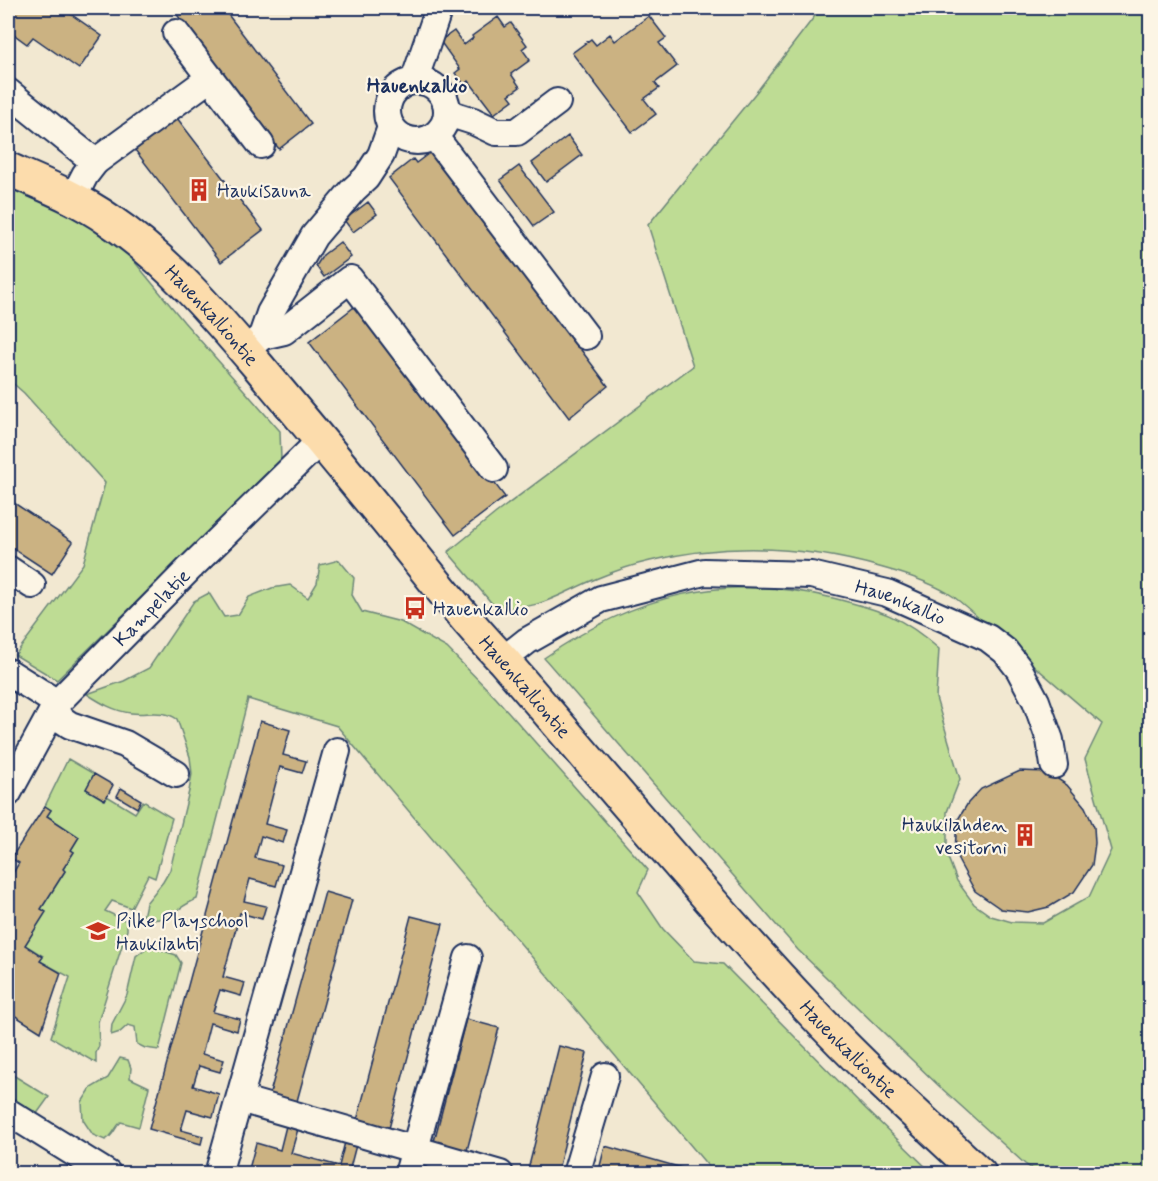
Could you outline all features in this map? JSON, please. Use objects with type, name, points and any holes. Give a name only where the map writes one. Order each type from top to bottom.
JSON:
[{"type":"main road","name":"Hauenkalliontie","points":[[8,169],[73,198],[108,219],[142,244],[254,344],[321,440],[474,630],[503,660],[696,884],[810,1011],[903,1103],[980,1173]]},
{"type":"street","points":[[414,81],[439,8]]},
{"type":"street","points":[[176,33],[261,145]]},
{"type":"street","points":[[73,198],[84,175],[95,162],[210,78]]},
{"type":"street","points":[[424,81],[442,93],[448,113],[446,122],[435,137],[415,142],[397,135],[387,118],[387,108],[390,98],[404,84],[424,81]]},
{"type":"street","points":[[8,92],[95,162]]},
{"type":"street","points":[[448,113],[496,132],[517,132],[557,102]]},
{"type":"street","points":[[254,344],[314,236],[353,189],[366,178],[381,155],[391,127]]},
{"type":"street","points":[[435,137],[585,336]]},
{"type":"street","points":[[254,344],[284,331],[355,274],[494,469]]},
{"type":"street","name":"Kampelatie","points":[[8,793],[55,708],[197,561],[321,440]]},
{"type":"street","points":[[8,569],[32,585]]},
{"type":"street","name":"Hauenkallio","points":[[503,660],[527,641],[601,599],[704,572],[811,575],[887,593],[987,639],[1005,651],[1019,669],[1036,701],[1050,740],[1054,765]]},
{"type":"street","points":[[8,672],[55,708],[70,724],[124,744],[176,774]]},
{"type":"street","points":[[218,1173],[337,751]]},
{"type":"street","points":[[411,1162],[468,958]]},
{"type":"street","points":[[576,1173],[605,1076]]},
{"type":"street","points":[[240,1099],[411,1162],[500,1173]]},
{"type":"street","points":[[8,1112],[108,1173]]},
{"type":"green space","points":[[821,8],[1045,8],[1048,16],[1057,8],[1150,8],[1150,1173],[1038,1173],[1025,1164],[939,1086],[798,950],[544,658],[612,618],[646,604],[717,589],[755,588],[793,591],[833,598],[864,606],[902,622],[939,649],[936,698],[960,779],[947,812],[947,855],[957,881],[974,904],[991,916],[1012,922],[1043,923],[1089,897],[1111,850],[1085,759],[1102,724],[954,597],[910,576],[883,568],[796,551],[738,549],[708,551],[637,564],[598,578],[549,600],[525,607],[511,608],[495,607],[448,552],[496,513],[693,366],[648,225],[758,90]]},
{"type":"green space","points":[[8,186],[26,189],[120,244],[184,322],[280,431],[281,460],[57,680],[15,655],[83,564],[105,483],[24,393],[8,379]]},
{"type":"green space","points":[[339,560],[354,578],[352,595],[362,612],[401,622],[447,648],[496,698],[648,870],[638,892],[663,929],[694,961],[723,964],[932,1173],[714,1173],[337,726],[248,699],[197,899],[164,918],[143,917],[146,903],[170,870],[189,791],[192,774],[190,757],[177,719],[161,713],[125,712],[87,694],[124,681],[149,668],[194,601],[209,593],[224,617],[238,615],[249,597],[272,588],[290,585],[308,598],[317,583],[320,565]]},
{"type":"green space","points":[[68,759],[94,774],[86,789],[104,800],[107,796],[135,813],[143,801],[172,818],[155,878],[148,875],[131,908],[112,901],[105,911],[127,921],[127,930],[98,1022],[99,1046],[96,1063],[51,1037],[70,977],[40,961],[43,956],[25,945],[45,912],[41,909],[65,871],[63,869],[74,852],[71,850],[79,837],[47,816],[51,810],[45,806]]},
{"type":"green space","points":[[149,946],[176,955],[181,963],[159,1050],[137,1044],[135,1027],[128,1025],[120,1032],[111,1035],[112,1024],[127,995],[136,956]]},
{"type":"green space","points":[[120,1058],[128,1060],[131,1068],[130,1078],[149,1087],[139,1127],[121,1122],[105,1140],[93,1135],[83,1120],[82,1102],[91,1088],[108,1078]]},
{"type":"green space","points":[[8,1072],[49,1097],[36,1115],[8,1098]]},
{"type":"building","points":[[8,8],[45,8],[49,10],[62,8],[102,36],[79,69],[33,37],[27,44],[8,30]]},
{"type":"building","points":[[172,8],[223,8],[311,124],[279,149]]},
{"type":"building","points":[[649,16],[666,38],[659,43],[677,66],[655,83],[659,88],[644,99],[656,114],[632,132],[572,53],[591,39],[596,45],[610,34],[615,41]]},
{"type":"building","points":[[498,17],[505,27],[511,23],[527,45],[522,49],[530,60],[511,74],[520,87],[509,95],[513,100],[494,114],[469,81],[464,84],[455,73],[460,69],[440,41],[454,31],[464,45],[473,38],[472,36]]},
{"type":"building","name":"Haukisauna","points":[[177,118],[263,230],[221,262],[135,150]]},
{"type":"building","points":[[568,136],[582,155],[546,182],[532,163]]},
{"type":"building","points":[[432,151],[608,386],[569,418],[389,178],[413,159],[416,163]]},
{"type":"building","points":[[519,166],[554,212],[534,226],[500,180]]},
{"type":"building","points":[[368,202],[377,214],[353,232],[344,220]]},
{"type":"building","points":[[340,242],[351,257],[324,277],[316,266],[323,255]]},
{"type":"building","points":[[358,304],[505,497],[455,535],[309,342]]},
{"type":"building","points":[[8,499],[73,542],[52,574],[8,545]]},
{"type":"building","points":[[260,721],[290,730],[283,755],[306,761],[302,773],[280,767],[265,824],[287,830],[283,843],[261,836],[255,858],[282,865],[276,886],[250,879],[244,901],[266,906],[262,919],[240,913],[223,977],[245,983],[241,996],[220,990],[213,1012],[240,1019],[237,1031],[210,1023],[202,1054],[224,1060],[220,1072],[199,1066],[193,1086],[219,1094],[213,1117],[187,1110],[181,1130],[203,1136],[201,1144],[149,1129]]},
{"type":"building","name":"Haukilahden vesitorni","points":[[1020,771],[1047,772],[1067,785],[1085,807],[1094,827],[1095,843],[1092,865],[1074,892],[1049,907],[1028,912],[1001,909],[975,891],[955,850],[957,821],[968,803],[981,789]]},
{"type":"building","points":[[94,774],[113,785],[105,800],[86,789]]},
{"type":"building","points":[[121,788],[141,800],[137,808],[117,796]]},
{"type":"building","points":[[45,806],[51,810],[47,816],[79,837],[71,850],[74,852],[63,869],[65,871],[41,909],[46,912],[25,945],[43,957],[40,961],[61,973],[41,1032],[9,1012],[11,1007],[8,1004],[8,881],[19,863],[11,858]]},
{"type":"building","points":[[325,892],[352,900],[294,1112],[267,1104]]},
{"type":"building","points":[[411,916],[443,924],[387,1136],[355,1128]]},
{"type":"building","points":[[466,1019],[499,1028],[465,1158],[432,1149]]},
{"type":"building","points":[[559,1046],[587,1053],[557,1174],[527,1174]]},
{"type":"building","points":[[286,1126],[298,1129],[291,1153],[339,1166],[345,1142],[356,1145],[350,1168],[369,1174],[266,1174],[249,1169],[256,1143],[280,1150]]},
{"type":"building","points":[[605,1146],[682,1168],[680,1174],[598,1174]]},
{"type":"place","name":"Haukisauna","points":[[199,190]]},
{"type":"place","name":"Hauenkallio","points":[[415,608]]},
{"type":"place","name":"Haukilahden vesitorni","points":[[1025,835]]},
{"type":"place","name":"Pilke Playschool Haukilahti","points":[[98,931]]},
{"type":"district","name":"Hauenkallio","points":[[417,85]]}]
